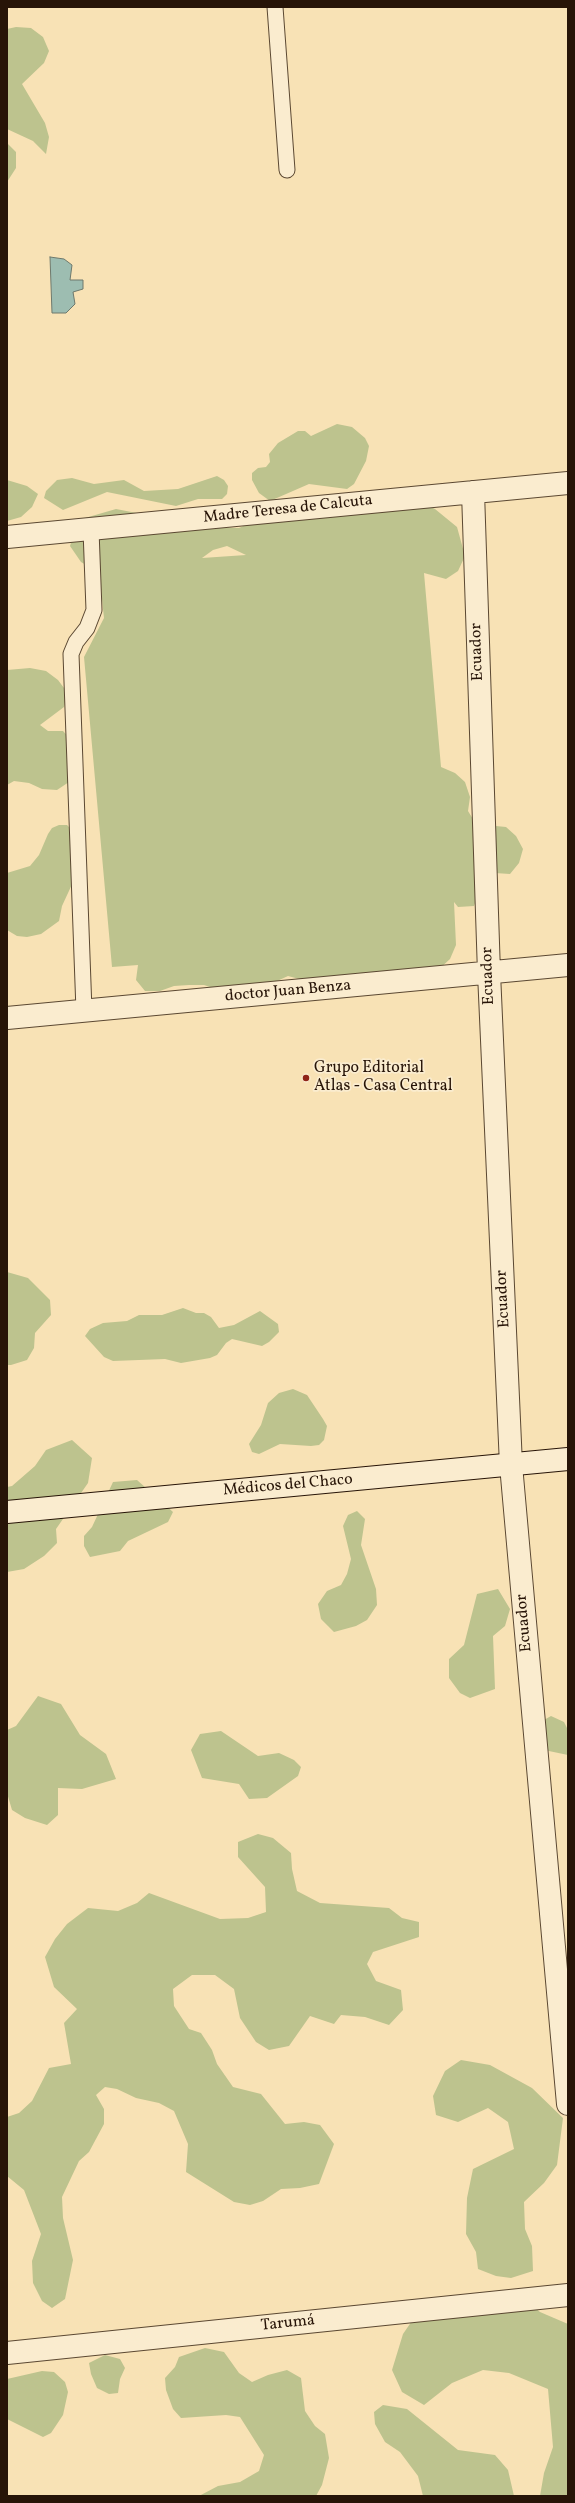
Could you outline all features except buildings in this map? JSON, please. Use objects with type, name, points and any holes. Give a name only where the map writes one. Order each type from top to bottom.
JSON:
[{"type":"street","name":"Madre Teresa de Calcuta","points":[[7,537],[568,483]]},
{"type":"street","name":"Ecuador","points":[[473,492],[489,973],[511,1465],[564,2012],[568,2104]]},
{"type":"street","name":"doctor Juan Benza","points":[[7,1018],[568,965]]},
{"type":"street","name":"Médicos del Chaco","points":[[7,1512],[568,1459]]},
{"type":"street","name":"Tarumá","points":[[7,2353],[568,2295]]},
{"type":"lane","points":[[274,7],[287,170]]},
{"type":"lane","points":[[84,1011],[71,654],[76,642],[87,628],[94,610],[91,530]]},
{"type":"green space","points":[[16,27],[31,28],[43,37],[49,51],[44,63],[22,84],[45,123],[49,137],[46,154],[33,141],[7,129],[7,29]]},
{"type":"green space","points":[[7,143],[16,152],[16,168],[7,182]]},
{"type":"green space","points":[[337,424],[352,427],[365,438],[369,446],[366,461],[354,484],[347,489],[309,484],[270,501],[259,493],[252,480],[252,473],[258,468],[266,467],[270,462],[269,454],[278,443],[298,431],[305,431],[311,436]]},
{"type":"green space","points":[[217,476],[224,480],[228,486],[227,494],[222,499],[198,499],[176,506],[107,492],[63,510],[44,498],[46,491],[57,480],[72,478],[94,484],[124,480],[144,491],[178,489]]},
{"type":"green space","points":[[7,480],[27,486],[38,494],[32,507],[21,517],[7,521]]},
{"type":"green space","points":[[407,495],[435,509],[457,527],[465,556],[458,571],[446,579],[424,573],[441,767],[455,773],[465,782],[470,797],[468,811],[476,824],[506,827],[516,836],[523,849],[519,863],[510,874],[495,873],[479,892],[474,906],[458,907],[454,902],[456,945],[450,959],[438,970],[303,980],[288,976],[275,982],[219,990],[204,985],[189,985],[174,986],[160,991],[145,991],[136,980],[138,965],[112,967],[84,657],[104,618],[99,570],[94,570],[81,562],[70,546],[75,530],[85,518],[116,509],[209,527],[239,528],[252,522]],"holes":[[[227,546],[246,555],[202,558],[213,550]]]},
{"type":"green space","points":[[30,668],[46,671],[58,680],[67,692],[64,707],[40,725],[48,731],[63,731],[74,743],[69,782],[57,790],[42,789],[29,783],[14,781],[7,785],[7,670]]},
{"type":"green space","points":[[59,825],[67,825],[73,831],[74,880],[62,906],[59,921],[41,934],[27,937],[17,936],[7,930],[7,873],[30,866],[39,855],[52,828]]},
{"type":"green space","points":[[7,1272],[28,1278],[50,1300],[51,1315],[35,1333],[34,1348],[27,1360],[11,1365],[7,1365]]},
{"type":"green space","points":[[183,1308],[196,1313],[204,1313],[211,1317],[219,1328],[234,1325],[260,1311],[278,1324],[279,1332],[269,1342],[262,1346],[232,1339],[226,1343],[217,1355],[210,1358],[181,1363],[165,1359],[113,1361],[104,1357],[85,1336],[90,1329],[103,1323],[127,1321],[139,1315],[162,1315]]},
{"type":"green space","points":[[293,1389],[307,1395],[323,1419],[327,1426],[324,1440],[319,1445],[311,1446],[280,1444],[259,1454],[252,1452],[249,1444],[261,1425],[268,1403],[279,1393]]},
{"type":"green space","points":[[72,1440],[92,1458],[88,1483],[56,1529],[57,1543],[44,1556],[24,1569],[7,1572],[7,1487],[12,1486],[35,1466],[46,1450]]},
{"type":"green space","points":[[137,1480],[173,1512],[168,1522],[128,1541],[120,1551],[90,1557],[84,1546],[84,1536],[92,1527],[113,1482]]},
{"type":"green space","points":[[357,1511],[365,1519],[361,1545],[376,1589],[377,1605],[367,1620],[356,1626],[334,1632],[321,1619],[318,1604],[327,1591],[341,1585],[347,1574],[351,1559],[343,1526],[348,1515]]},
{"type":"green space","points":[[498,1589],[510,1609],[505,1626],[493,1636],[495,1689],[470,1698],[460,1693],[449,1678],[449,1659],[464,1645],[477,1594]]},
{"type":"green space","points":[[38,1696],[61,1704],[80,1735],[106,1754],[116,1779],[82,1789],[58,1788],[58,1815],[47,1825],[25,1818],[12,1810],[7,1793],[7,1730],[16,1726]]},
{"type":"green space","points":[[551,1716],[564,1722],[568,1730],[568,1755],[544,1750],[537,1724]]},
{"type":"green space","points":[[221,1731],[258,1756],[279,1753],[294,1760],[301,1767],[298,1776],[267,1798],[249,1799],[239,1784],[202,1778],[191,1750],[200,1734]]},
{"type":"green space","points":[[258,1834],[273,1838],[291,1853],[292,1869],[297,1891],[320,1903],[389,1908],[402,1918],[419,1922],[419,1937],[373,1952],[367,1964],[376,1981],[401,1990],[403,2010],[389,2025],[365,2017],[341,2015],[334,2024],[310,2016],[289,2046],[269,2050],[256,2042],[240,2018],[234,1989],[215,1975],[192,1975],[173,1989],[174,2006],[189,2029],[201,2033],[212,2050],[217,2064],[233,2087],[261,2094],[285,2124],[304,2122],[320,2125],[334,2144],[319,2184],[300,2188],[281,2189],[263,2201],[250,2205],[234,2202],[186,2172],[188,2144],[174,2111],[159,2103],[136,2098],[117,2089],[105,2087],[96,2095],[104,2109],[104,2124],[89,2152],[79,2161],[62,2197],[63,2218],[73,2260],[65,2299],[52,2308],[42,2301],[33,2283],[32,2261],[41,2234],[24,2190],[7,2176],[7,2117],[19,2113],[32,2101],[49,2068],[71,2064],[64,2023],[77,2009],[54,1987],[45,1957],[55,1939],[67,1924],[88,1908],[118,1911],[137,1903],[149,1893],[220,1919],[248,1918],[266,1912],[265,1887],[238,1857],[238,1842]]},
{"type":"green space","points":[[461,2060],[490,2065],[532,2088],[563,2118],[557,2165],[544,2183],[524,2202],[525,2229],[532,2246],[533,2271],[511,2278],[496,2276],[478,2269],[476,2252],[466,2234],[467,2198],[473,2169],[514,2149],[508,2122],[488,2108],[458,2122],[436,2115],[433,2096],[445,2071]]},
{"type":"green space","points":[[526,2300],[540,2312],[568,2324],[568,2496],[540,2496],[544,2473],[553,2447],[548,2389],[509,2373],[483,2370],[452,2383],[424,2405],[402,2392],[392,2370],[403,2334],[414,2318]]},
{"type":"green space","points":[[205,2348],[224,2352],[239,2373],[252,2382],[268,2375],[287,2370],[301,2378],[305,2411],[315,2426],[325,2434],[329,2458],[322,2485],[316,2496],[199,2496],[218,2486],[240,2482],[259,2471],[264,2455],[240,2417],[226,2415],[181,2418],[173,2409],[166,2390],[165,2378],[175,2367],[179,2357]]},
{"type":"green space","points":[[105,2355],[120,2359],[125,2368],[120,2379],[118,2393],[109,2394],[97,2388],[91,2374],[89,2363]]},
{"type":"green space","points":[[42,2371],[54,2372],[65,2382],[68,2392],[63,2415],[51,2433],[43,2437],[7,2419],[7,2379]]},
{"type":"green space","points":[[383,2405],[407,2409],[458,2450],[495,2455],[508,2470],[514,2496],[423,2496],[418,2476],[400,2452],[385,2442],[375,2424],[374,2412]]},
{"type":"shaded area","points":[[50,257],[64,259],[72,265],[70,280],[83,280],[83,289],[73,292],[75,304],[66,313],[52,313]]},
{"type":"place","name":"Grupo Editorial Atlas - Casa Central","points":[[306,1078]]}]
